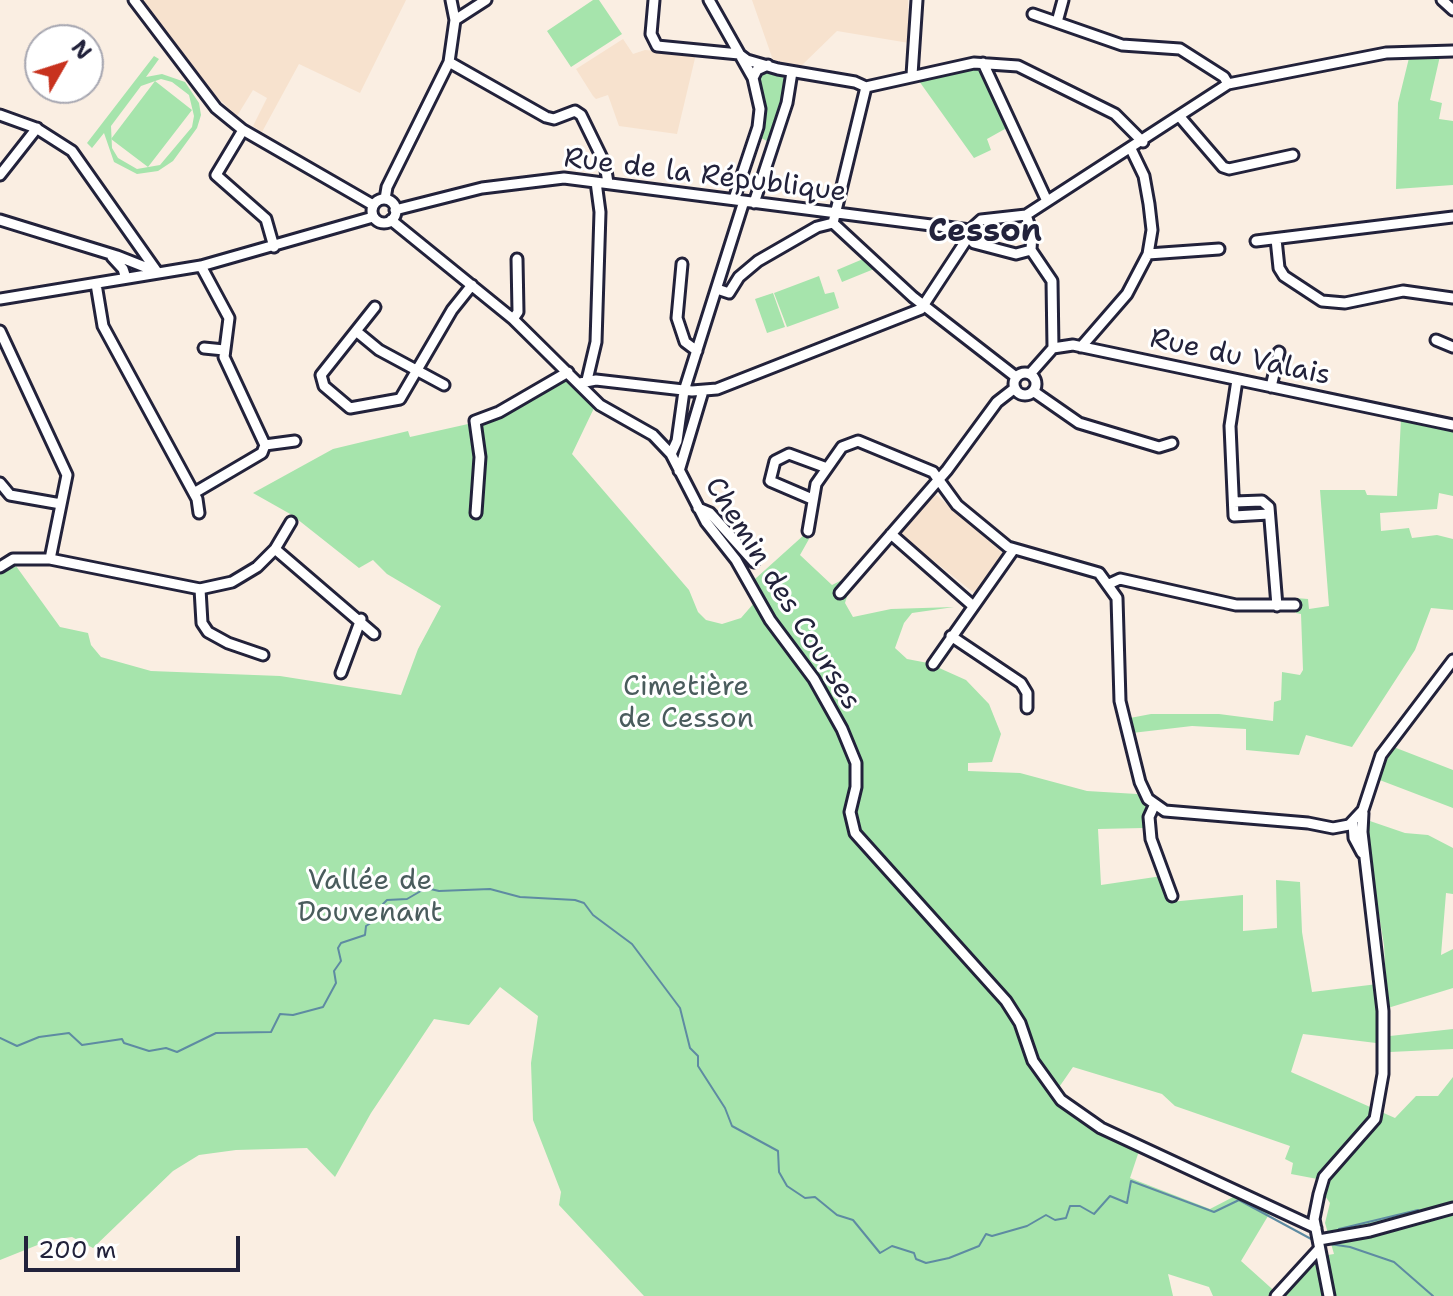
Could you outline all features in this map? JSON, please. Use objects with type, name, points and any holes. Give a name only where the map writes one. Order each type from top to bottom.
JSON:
[{"type":"street","points":[[134,0],[216,108],[243,130],[373,205]]},
{"type":"street","points":[[385,199],[387,187],[449,62],[455,20],[451,0]]},
{"type":"street","points":[[455,20],[486,0]]},
{"type":"street","points":[[654,0],[651,34],[657,46],[739,54],[792,72],[855,82],[866,87],[912,75],[983,63],[1018,66],[1115,114],[1143,142]]},
{"type":"street","points":[[671,454],[677,441],[684,391],[744,201],[760,109],[753,78],[709,0]]},
{"type":"street","points":[[912,75],[917,0]]},
{"type":"street","points":[[1057,22],[1063,0]]},
{"type":"street","points":[[1442,0],[1453,10]]},
{"type":"street","points":[[1033,14],[1122,45],[1180,49],[1224,77],[1228,84],[1386,53],[1453,51]]},
{"type":"street","points":[[449,62],[546,117],[554,119],[575,111],[581,115],[605,164],[608,183]]},
{"type":"street","points":[[983,63],[1047,201]]},
{"type":"street","points":[[753,78],[757,70],[768,65]]},
{"type":"street","points":[[744,201],[772,146],[787,103],[792,72]]},
{"type":"street","name":"Rue de la République","points":[[966,234],[981,220],[1026,215],[1143,142],[1228,84]]},
{"type":"street","points":[[834,219],[866,87]]},
{"type":"street","points":[[0,115],[37,128],[72,151],[158,273]]},
{"type":"street","points":[[1180,117],[1223,167],[1229,169],[1293,155]]},
{"type":"street","points":[[0,175],[37,128]]},
{"type":"street","points":[[243,130],[216,175],[266,219],[274,247]]},
{"type":"street","points":[[755,140],[772,146]]},
{"type":"street","points":[[1081,347],[1127,294],[1148,254],[1152,230],[1149,204],[1144,176],[1131,149]]},
{"type":"street","name":"Rue de la République","points":[[395,210],[465,191],[539,179],[596,182],[744,201],[834,219],[966,234],[1016,254],[1031,250]]},
{"type":"street","points":[[596,182],[599,231],[596,342],[584,381],[684,391],[717,389],[925,307],[966,234]]},
{"type":"street","points":[[373,205],[385,199]]},
{"type":"street","points":[[0,299],[201,266],[373,217],[381,222],[391,220],[395,210],[385,199]]},
{"type":"street","points":[[373,205],[373,217]]},
{"type":"street","points":[[834,219],[925,307],[1016,377],[1030,374],[1053,348],[1052,281],[1031,250],[1032,233],[1026,215]]},
{"type":"street","points":[[1256,241],[1453,217]]},
{"type":"street","points":[[717,289],[729,293],[739,277],[758,261],[834,219]]},
{"type":"street","points":[[0,220],[133,262],[158,273]]},
{"type":"street","name":"Chemin des Courses","points":[[391,220],[513,319],[568,372],[584,381],[600,405],[653,435],[671,454],[698,508],[736,560],[770,620],[814,679],[842,729],[852,751],[857,775],[850,812],[855,833],[1006,1001],[1020,1023],[1033,1061],[1061,1100],[1101,1128],[1316,1228]]},
{"type":"street","points":[[133,237],[133,262],[137,276]]},
{"type":"street","points":[[1276,239],[1279,268],[1284,276],[1322,301],[1345,303],[1403,291],[1453,298]]},
{"type":"street","points":[[1148,254],[1219,249]]},
{"type":"street","points":[[112,257],[123,269],[126,278]]},
{"type":"street","points":[[513,319],[518,312],[517,259]]},
{"type":"street","points":[[682,264],[677,318],[685,342],[697,351]]},
{"type":"street","points":[[194,493],[262,453],[265,445],[224,357],[229,318],[201,266]]},
{"type":"street","points":[[96,284],[103,326],[194,493],[199,513]]},
{"type":"street","points":[[375,307],[321,375],[324,386],[350,408],[400,399],[452,310],[472,285]]},
{"type":"street","points":[[356,331],[417,372],[444,385]]},
{"type":"street","points":[[1,338],[67,475],[50,559]]},
{"type":"street","points":[[1436,340],[1453,347]]},
{"type":"street","name":"Rue du Valais","points":[[1053,348],[1081,347],[1453,425]]},
{"type":"street","points":[[204,348],[224,350]]},
{"type":"street","points":[[1271,387],[1279,352]]},
{"type":"street","points":[[476,513],[480,457],[475,421],[499,412],[568,372]]},
{"type":"street","points":[[1030,374],[1035,382],[1033,391]]},
{"type":"street","points":[[840,593],[982,427],[997,402],[1015,388],[1016,377]]},
{"type":"street","points":[[1237,380],[1230,426],[1234,516],[1269,514]]},
{"type":"street","points":[[1015,388],[1023,394],[1033,391]]},
{"type":"street","points":[[679,471],[703,391]]},
{"type":"street","points":[[1033,391],[1079,423],[1159,447],[1172,443]]},
{"type":"street","points":[[265,445],[295,441]]},
{"type":"street","points":[[808,531],[812,499],[827,468],[842,447],[858,441],[933,472],[957,505],[997,541],[1014,549],[1099,573],[1109,584],[1118,606],[1120,701],[1140,782],[1154,806],[1175,813],[1308,823],[1358,835]]},
{"type":"street","points":[[812,499],[770,481],[775,461],[789,454],[827,468]]},
{"type":"street","points":[[0,483],[10,495],[61,504]]},
{"type":"street","points":[[1234,502],[1267,503],[1277,606]]},
{"type":"street","points":[[698,508],[710,513],[754,562]]},
{"type":"street","points":[[0,567],[13,559],[50,559],[200,589],[246,576],[275,549],[291,522]]},
{"type":"street","points":[[891,534],[972,605]]},
{"type":"street","points":[[275,549],[361,619],[374,634]]},
{"type":"street","points":[[933,664],[1014,549]]},
{"type":"street","points":[[1109,584],[1120,579],[1236,605],[1295,605]]},
{"type":"street","points":[[200,589],[202,623],[208,632],[228,643],[263,655]]},
{"type":"street","points":[[341,673],[361,619]]},
{"type":"street","points":[[951,636],[1021,683],[1027,693],[1027,708]]},
{"type":"street","points":[[1358,835],[1381,755],[1453,660]]},
{"type":"street","points":[[1154,806],[1149,817],[1151,839],[1172,896]]},
{"type":"street","points":[[1333,828],[1353,823],[1363,810]]},
{"type":"street","points":[[1329,1296],[1314,1219],[1324,1177],[1375,1119],[1381,1097],[1383,1011],[1365,861],[1353,823]]},
{"type":"street","points":[[1276,1296],[1319,1244],[1453,1208]]},
{"type":"shaded area","points":[[142,0],[406,0],[360,93],[299,64],[262,132],[253,126],[267,98],[253,90],[237,116],[217,97]]},
{"type":"shaded area","points":[[752,0],[908,0],[909,43],[837,31],[799,68],[774,63]]},
{"type":"shaded area","points":[[623,39],[633,54],[645,50],[696,54],[677,134],[619,126],[608,95],[596,99],[576,69]]},
{"type":"shaded area","points":[[934,493],[1006,556],[974,593],[899,533]]},
{"type":"green space","points":[[593,0],[599,0],[622,34],[571,67],[547,31]]},
{"type":"green space","points":[[154,56],[159,59],[146,77],[162,74],[185,82],[199,103],[201,115],[197,128],[173,161],[158,171],[137,174],[114,162],[104,133],[92,148],[87,143]],"holes":[[[161,79],[172,82],[189,95],[194,116],[192,127],[160,165],[137,169],[118,158],[112,148],[111,126],[141,86]]]},
{"type":"green space","points":[[1440,56],[1430,100],[1442,103],[1439,119],[1453,121],[1453,185],[1396,189],[1398,103],[1409,58]]},
{"type":"green space","points":[[983,63],[1012,125],[987,139],[991,150],[974,158],[914,74]]},
{"type":"green space","points":[[766,70],[782,75],[786,84],[769,142],[761,138],[764,105],[759,74]]},
{"type":"green space","points":[[155,81],[192,110],[148,167],[111,139]]},
{"type":"green space","points":[[863,259],[874,269],[842,282],[837,270]]},
{"type":"green space","points":[[819,276],[825,294],[834,292],[839,308],[787,327],[774,293]]},
{"type":"green space","points":[[773,293],[785,327],[767,333],[755,299]]},
{"type":"green space","points":[[565,376],[595,406],[572,454],[689,590],[698,612],[706,620],[722,624],[741,618],[754,603],[745,588],[805,534],[809,539],[800,555],[832,585],[842,580],[850,586],[845,603],[853,617],[891,609],[954,607],[912,613],[904,623],[895,648],[907,659],[928,663],[966,680],[989,704],[1001,734],[992,762],[968,763],[968,771],[1020,773],[1087,791],[1137,794],[1146,805],[1143,828],[1098,829],[1101,885],[1162,876],[1170,902],[1243,895],[1243,931],[1277,928],[1276,880],[1300,882],[1302,932],[1312,992],[1386,983],[1384,945],[1366,837],[1367,820],[1405,833],[1428,835],[1453,848],[1453,894],[1446,893],[1441,955],[1453,949],[1453,988],[1378,1011],[1376,1043],[1303,1034],[1291,1072],[1395,1118],[1416,1096],[1438,1096],[1453,1077],[1453,1296],[1281,1296],[1315,1257],[1334,1254],[1325,1223],[1330,1203],[1325,1196],[1328,1181],[1291,1174],[1293,1163],[1285,1159],[1290,1146],[1175,1106],[1162,1094],[1073,1067],[1053,1096],[1096,1130],[1139,1151],[1130,1178],[1210,1209],[1237,1195],[1271,1211],[1241,1261],[1280,1296],[1213,1296],[1209,1287],[1168,1274],[1173,1296],[644,1296],[559,1205],[561,1192],[533,1120],[531,1063],[538,1016],[500,987],[469,1025],[434,1019],[371,1113],[335,1177],[307,1148],[236,1150],[199,1155],[173,1171],[93,1248],[72,1237],[50,1240],[0,1260],[0,574],[16,566],[60,627],[88,633],[91,645],[101,657],[151,671],[280,676],[401,695],[418,649],[441,606],[387,574],[373,560],[359,568],[292,515],[253,493],[333,449],[408,431],[410,437],[486,420]]},
{"type":"green space","points":[[1401,419],[1453,430],[1453,496],[1439,493],[1437,509],[1380,513],[1381,531],[1409,528],[1412,538],[1437,535],[1453,539],[1453,610],[1431,608],[1415,650],[1352,747],[1306,735],[1299,755],[1246,750],[1246,729],[1192,726],[1132,733],[1130,718],[1151,714],[1219,714],[1273,721],[1274,702],[1281,700],[1282,672],[1300,675],[1303,670],[1301,614],[1296,613],[1296,598],[1308,599],[1309,609],[1329,606],[1320,490],[1365,490],[1367,495],[1397,496]]},
{"type":"green space","points":[[1391,746],[1453,770],[1453,808],[1377,779]]},
{"type":"green space","points":[[1453,1029],[1453,1049],[1390,1052],[1390,1036]]},
{"type":"waterway","points":[[0,1038],[17,1046],[39,1037],[69,1033],[82,1045],[122,1039],[124,1043],[149,1051],[166,1048],[177,1052],[216,1033],[271,1032],[280,1014],[293,1015],[323,1007],[336,983],[334,971],[341,961],[338,948],[341,943],[365,935],[366,926],[383,915],[383,904],[387,900],[407,899],[426,888],[439,891],[490,889],[520,897],[575,900],[584,903],[593,915],[632,944],[680,1008],[690,1048],[698,1056],[698,1066],[725,1108],[732,1126],[778,1151],[779,1172],[787,1186],[805,1198],[815,1197],[837,1215],[853,1220],[880,1253],[892,1246],[914,1253],[916,1259],[926,1263],[949,1258],[979,1246],[986,1234],[992,1236],[1027,1226],[1046,1215],[1055,1220],[1066,1218],[1070,1206],[1080,1206],[1094,1214],[1110,1196],[1127,1203],[1131,1181],[1214,1212],[1239,1200],[1313,1240]]},
{"type":"waterway","points":[[1339,1229],[1418,1210]]},
{"type":"waterway","points":[[1323,1243],[1350,1247],[1394,1262],[1433,1296]]},
{"type":"district","name":"Cesson","points":[[985,233]]},
{"type":"park label","name":"Cimetière de Cesson","points":[[686,704]]},
{"type":"park label","name":"Vallée de Douvenant","points":[[370,898]]}]
